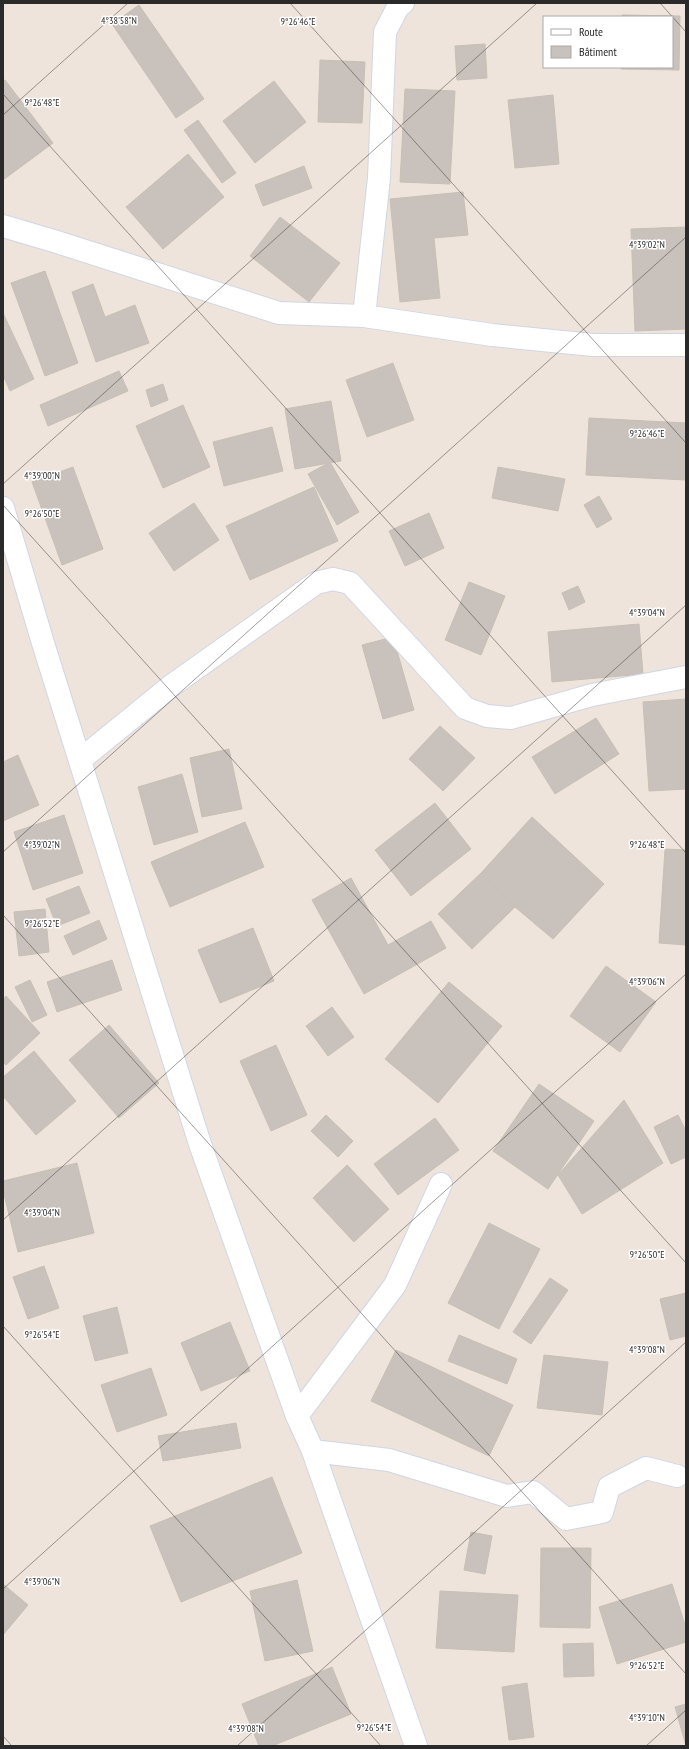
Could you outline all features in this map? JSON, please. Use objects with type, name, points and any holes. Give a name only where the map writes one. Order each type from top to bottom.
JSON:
[{"type":"street","points":[[364,316],[379,178],[385,32],[398,7],[403,3]]},
{"type":"street","points":[[3,226],[58,242],[279,313],[364,316],[492,335],[592,345],[686,345]]},
{"type":"street","points":[[3,508],[200,1144],[297,1416],[313,1451],[416,1746]]},
{"type":"street","points":[[80,760],[172,686],[316,583],[333,579],[350,583],[465,708],[487,716],[511,718],[592,695],[686,677]]},
{"type":"street","points":[[297,1416],[394,1285],[441,1184]]},
{"type":"street","points":[[313,1451],[389,1460],[507,1496],[533,1492],[566,1519],[602,1512],[609,1487],[646,1468],[677,1476]]},
{"type":"building","points":[[139,5],[204,99],[176,118],[112,24]]},
{"type":"building","points":[[622,15],[680,16],[679,70],[621,69],[673,68],[673,16]]},
{"type":"building","points":[[485,44],[487,78],[457,80],[455,46]]},
{"type":"building","points":[[320,60],[365,62],[362,123],[318,122]]},
{"type":"building","points":[[5,80],[53,143],[3,180],[3,81]]},
{"type":"building","points":[[274,81],[306,122],[255,163],[223,121]]},
{"type":"building","points":[[405,89],[455,91],[450,184],[400,182]]},
{"type":"building","points":[[553,95],[559,164],[515,168],[508,100]]},
{"type":"building","points":[[198,120],[236,173],[222,183],[184,130]]},
{"type":"building","points":[[188,154],[224,197],[163,249],[126,207]]},
{"type":"building","points":[[304,166],[312,188],[263,206],[255,185]]},
{"type":"building","points":[[463,192],[468,235],[434,238],[440,298],[400,302],[390,199]]},
{"type":"building","points":[[280,217],[340,263],[309,302],[250,256]]},
{"type":"building","points":[[686,227],[686,329],[635,331],[631,229]]},
{"type":"building","points":[[45,271],[78,363],[45,376],[11,283]]},
{"type":"building","points":[[93,284],[105,317],[135,305],[149,343],[96,362],[72,292]]},
{"type":"building","points":[[3,313],[34,379],[10,391],[3,375]]},
{"type":"building","points":[[393,363],[414,420],[367,437],[346,380]]},
{"type":"building","points":[[119,371],[128,391],[48,426],[40,405]]},
{"type":"building","points":[[163,384],[168,400],[151,407],[146,390]]},
{"type":"building","points":[[331,401],[341,461],[295,469],[285,409]]},
{"type":"building","points":[[183,405],[210,467],[163,488],[136,426]]},
{"type":"building","points":[[589,418],[686,423],[686,480],[586,475]]},
{"type":"building","points":[[272,427],[283,471],[224,486],[213,442]]},
{"type":"building","points":[[330,462],[359,512],[337,525],[308,474]]},
{"type":"building","points":[[73,467],[103,549],[62,565],[32,482]]},
{"type":"building","points":[[498,467],[565,479],[558,511],[492,498]]},
{"type":"building","points":[[314,487],[338,541],[250,580],[226,526]]},
{"type":"building","points":[[599,496],[612,519],[597,528],[584,505]]},
{"type":"building","points":[[194,503],[219,540],[174,571],[149,533]]},
{"type":"building","points":[[429,513],[444,548],[405,566],[389,531]]},
{"type":"building","points":[[469,582],[505,596],[481,655],[445,640]]},
{"type":"building","points":[[578,586],[585,602],[569,610],[562,593]]},
{"type":"building","points":[[639,624],[643,674],[552,682],[548,632]]},
{"type":"building","points":[[393,637],[414,710],[383,719],[362,645]]},
{"type":"building","points":[[686,699],[686,789],[649,791],[643,702]]},
{"type":"building","points":[[596,718],[619,754],[555,794],[532,757]]},
{"type":"building","points":[[440,726],[475,758],[443,791],[409,759]]},
{"type":"building","points":[[229,749],[242,809],[202,817],[190,758]]},
{"type":"building","points":[[18,755],[39,805],[3,821],[3,762]]},
{"type":"building","points":[[182,774],[198,832],[154,845],[138,787]]},
{"type":"building","points":[[435,803],[471,849],[411,896],[375,850]]},
{"type":"building","points":[[64,815],[83,873],[33,890],[14,832]]},
{"type":"building","points":[[532,817],[604,884],[553,939],[515,907],[481,873]]},
{"type":"building","points":[[245,822],[264,867],[170,907],[151,862]]},
{"type":"building","points":[[665,849],[686,850],[686,945],[659,943]]},
{"type":"building","points":[[481,873],[515,907],[472,949],[438,914]]},
{"type":"building","points":[[351,878],[388,945],[431,921],[446,948],[364,994],[312,900]]},
{"type":"building","points":[[79,886],[90,913],[57,926],[46,899]]},
{"type":"building","points":[[45,909],[49,952],[19,956],[14,912]]},
{"type":"building","points":[[99,920],[107,939],[73,955],[64,936]]},
{"type":"building","points":[[253,928],[274,981],[220,1003],[198,950]]},
{"type":"building","points":[[112,960],[122,990],[57,1012],[47,982]]},
{"type":"building","points":[[606,966],[656,1002],[620,1052],[570,1016]]},
{"type":"building","points":[[30,980],[47,1015],[32,1022],[15,987]]},
{"type":"building","points":[[449,982],[502,1026],[438,1103],[385,1059]]},
{"type":"building","points":[[6,996],[40,1033],[6,1065],[3,1062],[3,1000]]},
{"type":"building","points":[[332,1007],[354,1037],[328,1056],[306,1026]]},
{"type":"building","points":[[109,1025],[159,1083],[119,1118],[69,1060]]},
{"type":"building","points":[[276,1045],[307,1115],[271,1131],[240,1061]]},
{"type":"building","points":[[34,1051],[76,1101],[36,1135],[3,1096],[3,1077]]},
{"type":"building","points":[[539,1084],[594,1121],[548,1189],[493,1151]]},
{"type":"building","points":[[624,1100],[663,1163],[582,1214],[558,1175]]},
{"type":"building","points":[[326,1115],[353,1141],[338,1157],[311,1131]]},
{"type":"building","points":[[678,1115],[686,1131],[686,1157],[671,1164],[654,1127]]},
{"type":"building","points":[[435,1118],[459,1150],[398,1195],[374,1164]]},
{"type":"building","points":[[77,1163],[94,1233],[18,1252],[3,1190],[3,1181]]},
{"type":"building","points":[[347,1165],[389,1209],[354,1242],[313,1198]]},
{"type":"building","points":[[489,1223],[540,1249],[499,1329],[448,1303]]},
{"type":"building","points":[[44,1266],[59,1308],[28,1319],[13,1277]]},
{"type":"building","points":[[550,1278],[568,1290],[531,1344],[513,1332]]},
{"type":"building","points":[[686,1293],[686,1336],[670,1340],[660,1299]]},
{"type":"building","points":[[117,1307],[128,1353],[95,1361],[83,1316]]},
{"type":"building","points":[[230,1322],[250,1371],[201,1391],[181,1343]]},
{"type":"building","points":[[459,1335],[517,1359],[507,1384],[448,1361]]},
{"type":"building","points":[[396,1350],[513,1405],[489,1456],[371,1401]]},
{"type":"building","points":[[544,1355],[608,1362],[602,1415],[537,1408]]},
{"type":"building","points":[[151,1368],[167,1415],[117,1432],[101,1385]]},
{"type":"building","points":[[236,1423],[241,1448],[163,1461],[158,1436]]},
{"type":"building","points":[[272,1477],[302,1553],[181,1602],[150,1526]]},
{"type":"building","points":[[471,1532],[492,1536],[485,1574],[464,1570]]},
{"type":"building","points":[[541,1548],[591,1548],[590,1628],[540,1627]]},
{"type":"building","points":[[297,1580],[313,1651],[265,1661],[250,1591]]},
{"type":"building","points":[[3,1584],[28,1605],[3,1635]]},
{"type":"building","points":[[672,1584],[686,1628],[686,1642],[617,1664],[599,1607]]},
{"type":"building","points":[[440,1591],[518,1595],[514,1652],[436,1648]]},
{"type":"building","points":[[593,1643],[594,1676],[564,1677],[563,1644]]},
{"type":"building","points":[[332,1667],[351,1714],[272,1746],[259,1746],[242,1704]]},
{"type":"building","points":[[527,1683],[534,1737],[509,1740],[502,1687]]},
{"type":"building","points":[[686,1704],[686,1746],[675,1707]]}]
